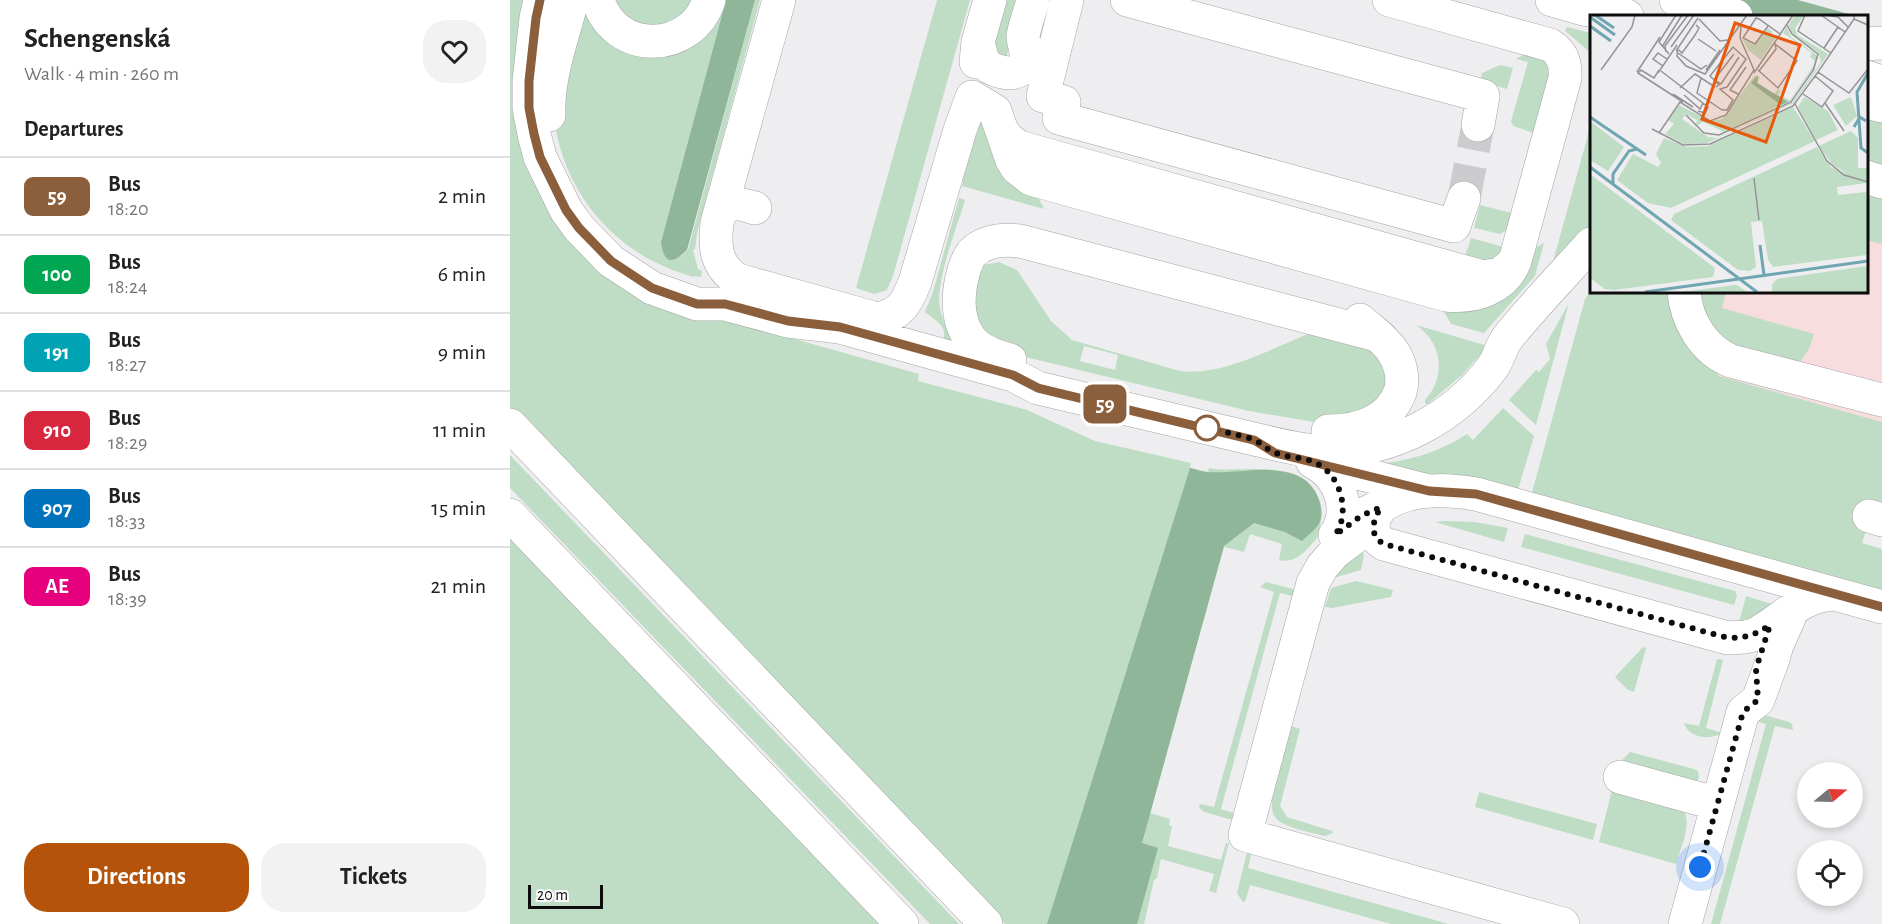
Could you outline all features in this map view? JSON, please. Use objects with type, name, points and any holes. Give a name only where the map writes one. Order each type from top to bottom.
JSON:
[{"type":"street","points":[[540,0],[529,81],[529,108],[540,157],[566,210],[595,247],[611,261],[652,288],[697,304],[725,304]]},
{"type":"street","points":[[572,0],[551,82],[548,103],[554,144],[569,185],[581,207],[594,223],[643,267],[699,289],[725,304],[788,321],[850,330],[1013,375],[1038,388],[1254,440],[1290,448],[1320,451],[1352,450],[1384,443],[1415,432],[1444,414],[1470,392],[1493,367],[1518,351],[1590,273]]},
{"type":"street","points":[[598,0],[606,17],[627,35],[652,42],[675,38],[695,26],[707,8],[709,0]]},
{"type":"street","points":[[779,0],[720,214],[716,234],[718,257],[722,267],[738,280],[877,319],[891,315],[904,305],[915,282],[972,97],[978,42],[990,0]]},
{"type":"street","points":[[978,42],[983,61],[991,69],[1007,73],[1017,72],[1025,65],[1027,57],[1023,38],[1034,0]]},
{"type":"street","points":[[1027,57],[1042,42],[1053,0]]},
{"type":"street","points":[[1067,0],[1043,96],[1064,102],[1059,118],[1454,226],[1464,198]]},
{"type":"street","points":[[1127,0],[1483,96],[1478,125]]},
{"type":"street","points":[[972,97],[995,111],[1012,160],[1017,168],[1030,179],[1446,295],[1458,297],[1472,295],[1494,286],[1510,272],[1515,261],[1565,78],[1562,56],[1551,45],[1389,0]]},
{"type":"street","points":[[1552,0],[1583,9],[1621,15]]},
{"type":"street","points":[[1613,0],[1651,15]]},
{"type":"street","points":[[1676,0],[1732,15]]},
{"type":"street","points":[[1867,44],[1882,43]]},
{"type":"street","points":[[1867,77],[1882,82]]},
{"type":"street","points":[[1867,102],[1882,106]]},
{"type":"street","points":[[1001,129],[1008,139],[1019,147],[1483,277],[1500,274],[1515,261]]},
{"type":"street","points":[[1249,211],[1258,173]]},
{"type":"street","points":[[1867,177],[1882,182]]},
{"type":"street","points":[[720,214],[725,207],[733,203],[755,208]]},
{"type":"street","points":[[1127,409],[1087,380],[992,355],[975,344],[962,320],[959,307],[961,282],[968,260],[973,253],[987,243],[1004,240],[1020,241],[1377,335],[1392,350],[1402,377],[1399,394],[1390,411],[1373,422],[1353,429],[1320,431],[1283,427],[1254,440]]},
{"type":"street","points":[[1493,367],[1506,338],[1590,245]]},
{"type":"street","points":[[1684,292],[1693,323],[1707,345],[1722,358],[1882,400]]},
{"type":"street","points":[[510,425],[986,924]]},
{"type":"street","points":[[1254,440],[1275,453],[1429,491],[1476,494],[1882,607]]},
{"type":"street","points":[[1313,462],[1330,475],[1340,491],[1343,517],[1335,535]]},
{"type":"street","points":[[1313,583],[1311,558],[1335,535],[1361,516],[1377,513],[1408,494],[1429,491]]},
{"type":"street","points":[[1377,513],[1367,528],[1335,552],[1322,567],[1313,583],[1245,835],[1563,924]]},
{"type":"street","points":[[1377,513],[1375,536],[1384,544],[1728,638],[1754,635],[1814,597],[1821,594],[1835,594]]},
{"type":"street","points":[[510,515],[902,924]]},
{"type":"street","points":[[1685,924],[1743,712],[1758,700],[1756,669],[1782,617]]},
{"type":"street","points":[[1620,777],[1718,804]]},
{"type":"shaded area","points":[[1867,160],[1882,165],[1882,422],[1719,376],[1701,353],[1674,292],[1867,292]]},
{"type":"green space","points":[[510,0],[528,0],[546,190],[688,309],[919,374],[918,381],[1027,410],[1095,441],[1191,463],[1190,468],[1208,472],[1209,468],[1282,471],[1307,482],[1316,493],[1321,505],[1320,525],[1323,531],[1299,556],[1286,561],[1279,560],[1282,544],[1250,534],[1244,552],[1224,547],[1150,813],[1170,819],[1169,825],[1172,826],[1168,846],[1221,860],[1226,843],[1229,843],[1216,893],[1209,891],[1214,874],[1161,859],[1144,924],[1005,924],[510,409]]},
{"type":"green space","points":[[605,0],[694,0],[692,6],[670,25],[634,28]]},
{"type":"green space","points":[[717,0],[726,0],[661,242],[680,257],[688,250],[755,0],[760,0],[697,233],[693,250],[698,269],[702,271],[701,277],[694,277],[640,254],[617,237],[597,217],[581,194],[568,169],[558,141],[553,112],[586,3],[626,46]]},
{"type":"green space","points":[[726,0],[755,0],[687,250],[677,258],[670,260],[664,255],[661,242]]},
{"type":"green space","points":[[937,0],[970,0],[893,276],[887,290],[874,294],[856,288]]},
{"type":"green space","points":[[1007,0],[1024,0],[1006,58],[992,50]]},
{"type":"green space","points":[[1697,0],[1798,0],[1852,15],[1751,15]]},
{"type":"green space","points":[[1567,27],[1590,33],[1590,52],[1565,31]]},
{"type":"green space","points":[[1536,48],[1551,68],[1534,133],[1513,126],[1511,121],[1528,62],[1516,59]]},
{"type":"green space","points":[[1500,65],[1513,68],[1507,89],[1480,81],[1482,73]]},
{"type":"green space","points":[[1867,112],[1882,114],[1882,165],[1867,160]]},
{"type":"green space","points":[[980,116],[1033,187],[1044,209],[962,186],[963,182],[960,181]]},
{"type":"green space","points":[[1590,128],[1590,233],[1554,264]]},
{"type":"green space","points":[[1867,185],[1882,189],[1882,244],[1867,240]]},
{"type":"green space","points":[[959,198],[965,200],[952,239],[939,297],[942,317],[956,341],[942,348],[944,334],[942,326],[925,312],[933,292]]},
{"type":"green space","points":[[1480,205],[1516,214],[1510,228],[1500,234],[1474,228]]},
{"type":"green space","points":[[1471,238],[1500,246],[1502,261],[1463,263]]},
{"type":"green space","points":[[1544,243],[1535,276],[1484,333],[1451,324],[1438,301]]},
{"type":"green space","points":[[999,262],[1017,270],[1051,321],[1072,340],[1180,371],[1196,372],[1229,366],[1318,332],[1364,341],[1390,373],[1380,407],[1320,423],[1249,411],[1009,353],[972,327],[977,269]],"holes":[[[1084,346],[1118,355],[1115,370],[1080,361]]]},
{"type":"green space","points":[[1590,292],[1674,292],[1701,353],[1719,376],[1882,422],[1882,510],[1868,524],[1862,543],[1882,549],[1882,592],[1531,496],[1585,299]]},
{"type":"green space","points":[[1695,292],[1726,292],[1722,308],[1814,334],[1809,349],[1799,364],[1783,366],[1718,339]]},
{"type":"green space","points":[[1569,303],[1536,425],[1509,400],[1536,370],[1539,372],[1550,359],[1546,344]]},
{"type":"green space","points":[[1416,325],[1488,346],[1462,375],[1428,404],[1425,404],[1425,400],[1436,381],[1438,361],[1432,341]]},
{"type":"green space","points":[[1503,408],[1534,436],[1517,493],[1368,465],[1394,462],[1432,452],[1467,434],[1473,440]]},
{"type":"green space","points":[[510,455],[959,924],[930,924],[510,488]]},
{"type":"green space","points":[[1190,468],[1204,472],[1272,470],[1288,472],[1302,478],[1313,488],[1320,503],[1320,521],[1302,541],[1285,532],[1254,523],[1224,546],[1142,843],[1158,848],[1137,924],[1047,924]]},
{"type":"green space","points":[[1435,522],[1475,522],[1508,528],[1504,542]]},
{"type":"green space","points":[[1525,534],[1735,591],[1737,596],[1734,605],[1521,547]]},
{"type":"green space","points":[[510,539],[879,924],[510,924]]},
{"type":"green space","points":[[1361,551],[1364,555],[1361,570],[1330,579]]},
{"type":"green space","points":[[1356,581],[1393,590],[1391,597],[1332,608],[1325,607],[1331,588]]},
{"type":"green space","points":[[1266,582],[1293,589],[1297,597],[1280,593],[1221,809],[1236,814],[1233,819],[1229,819],[1204,812],[1199,807],[1200,804],[1214,807],[1274,592],[1260,587]]},
{"type":"green space","points":[[1746,596],[1772,604],[1757,618],[1738,626]]},
{"type":"green space","points":[[1643,647],[1646,648],[1634,692],[1628,690],[1615,677]]},
{"type":"green space","points":[[1717,659],[1723,660],[1706,728],[1723,733],[1713,737],[1701,737],[1691,732],[1684,723],[1699,726]]},
{"type":"green space","points":[[1758,713],[1789,722],[1793,730],[1775,726],[1720,924],[1711,924],[1766,724],[1749,719]]},
{"type":"green space","points":[[1291,726],[1300,729],[1280,806],[1287,817],[1332,831],[1333,833],[1325,836],[1284,824],[1278,821],[1273,812],[1272,798]]},
{"type":"green space","points":[[1630,752],[1694,769],[1698,771],[1699,778],[1697,781],[1619,763]]},
{"type":"green space","points":[[1612,790],[1683,810],[1687,822],[1676,864],[1599,842]]},
{"type":"green space","points":[[1479,792],[1597,824],[1593,840],[1475,807]]},
{"type":"green space","points":[[1252,851],[1248,868],[1449,924],[1391,924],[1250,885],[1245,902],[1242,901],[1237,893],[1247,852]]},
{"type":"tunnel","points":[[1464,198],[1478,125]]},
{"type":"bus line","name":"59","points":[[540,0],[529,81],[529,108],[540,157],[566,210],[595,247],[611,261],[652,288],[697,304],[725,304],[788,321],[840,327],[1013,375],[1038,388],[1254,440],[1275,453],[1429,491],[1476,494],[1882,607]]},
{"type":"route","points":[[1207,428],[1254,440],[1275,453],[1313,462],[1326,470],[1334,480],[1342,499],[1343,517],[1335,535],[1361,516],[1381,507],[1373,525],[1375,536],[1384,544],[1728,638],[1754,635],[1770,625],[1756,669],[1758,700],[1743,712],[1700,867]]}]
